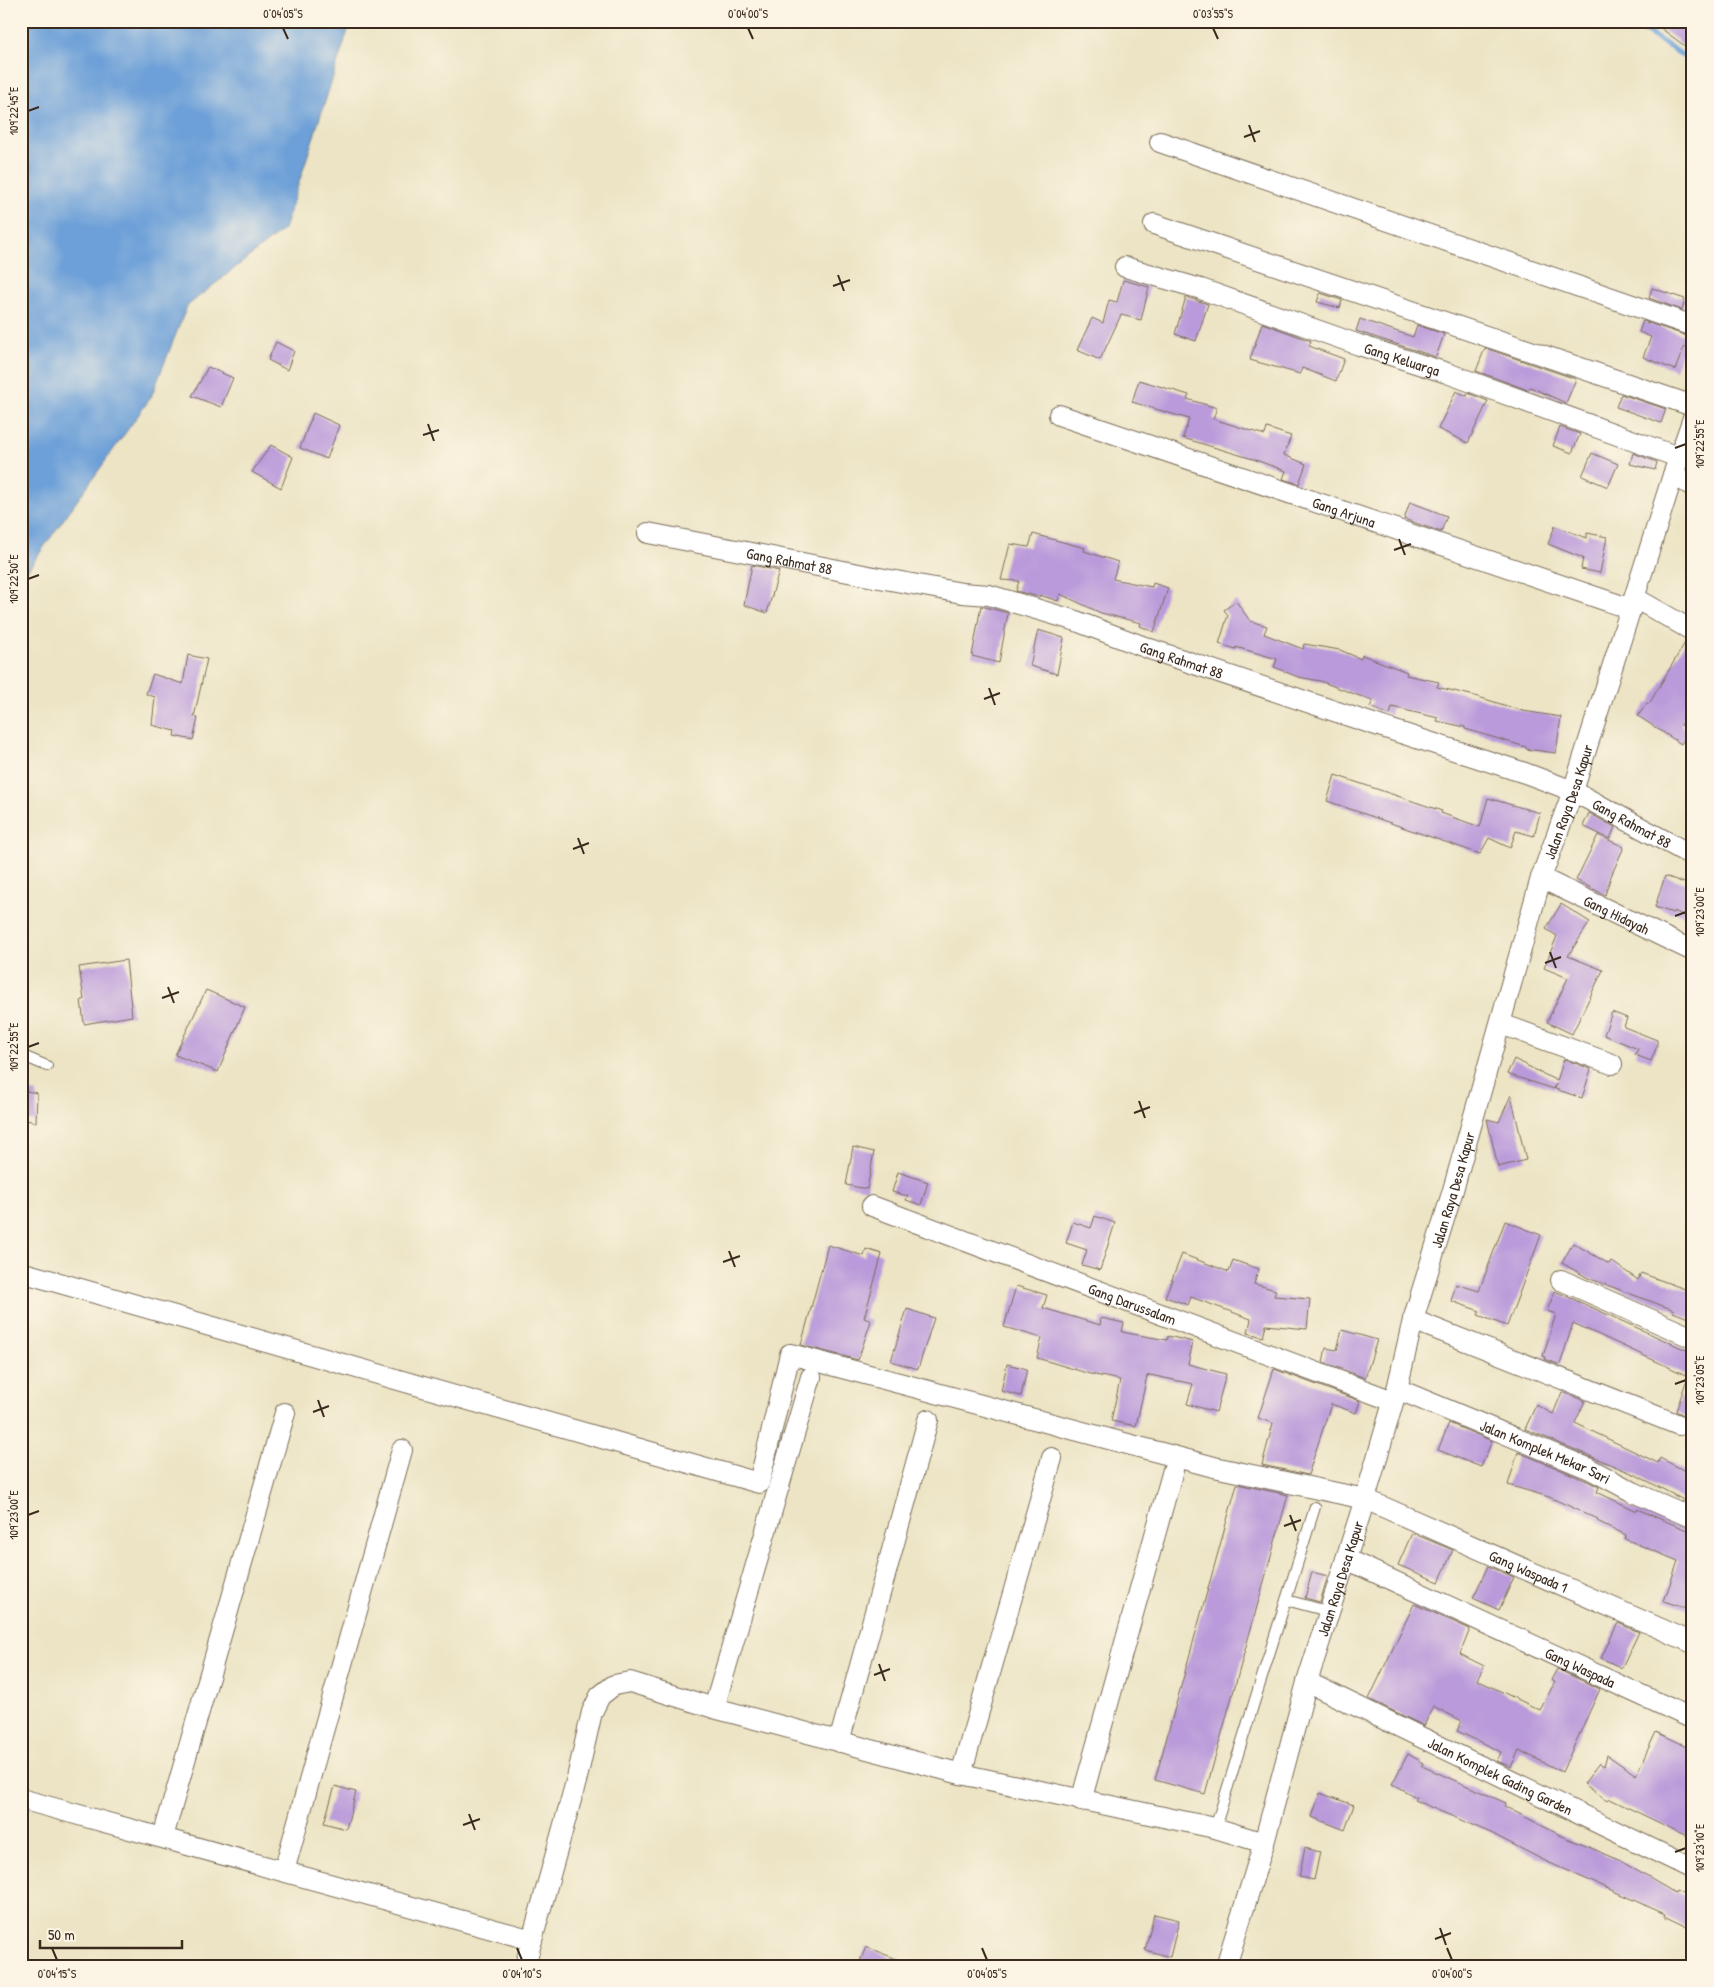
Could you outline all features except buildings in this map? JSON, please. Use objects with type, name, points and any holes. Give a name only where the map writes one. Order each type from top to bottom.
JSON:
[{"type":"street","points":[[1160,142],[1693,326]]},
{"type":"street","points":[[1154,224],[1693,406]]},
{"type":"street","name":"Gang Keluarga","points":[[1125,267],[1201,288],[1359,345],[1447,373],[1675,466],[1693,486]]},
{"type":"street","name":"Gang Arjuna","points":[[1059,415],[1633,604],[1693,631]]},
{"type":"street","name":"Jalan Raya Desa Kapur","points":[[1226,1966],[1264,1843],[1308,1682],[1365,1499],[1395,1395],[1413,1320],[1502,1024],[1541,878],[1573,791],[1675,466],[1693,418]]},
{"type":"street","name":"Gang Rahmat 88","points":[[648,533],[874,577],[962,593],[989,595],[1076,622],[1150,649],[1526,773],[1573,791],[1693,856]]},
{"type":"street","name":"Gang Hidayah","points":[[1541,878],[1693,951]]},
{"type":"street","points":[[1502,1024],[1612,1064]]},
{"type":"street","name":"Gang Darussalam","points":[[872,1206],[1395,1395]]},
{"type":"street","name":"Gang Waspada 1","points":[[21,1272],[759,1483],[790,1354],[1214,1467],[1365,1499],[1693,1643]]},
{"type":"street","points":[[1561,1280],[1693,1338]]},
{"type":"street","points":[[1413,1320],[1679,1425]]},
{"type":"street","points":[[714,1708],[810,1377]]},
{"type":"street","name":"Jalan Komplek Mekar Sari","points":[[1395,1395],[1590,1469],[1633,1492],[1693,1518]]},
{"type":"street","points":[[163,1837],[285,1413]]},
{"type":"street","points":[[839,1742],[928,1420]]},
{"type":"street","points":[[284,1871],[402,1450]]},
{"type":"street","points":[[961,1774],[1052,1458]]},
{"type":"street","points":[[1081,1800],[1173,1470]]},
{"type":"street","name":"Gang Waspada","points":[[1346,1559],[1693,1719]]},
{"type":"street","points":[[525,1966],[592,1712],[600,1696],[614,1685],[630,1682],[714,1708],[961,1774],[1215,1828],[1264,1843]]},
{"type":"street","name":"Jalan Komplek Gading Garden","points":[[1308,1682],[1693,1869]]},
{"type":"street","points":[[21,1799],[532,1940]]},
{"type":"lane","points":[[21,1055],[47,1066]]},
{"type":"lane","points":[[1215,1828],[1315,1506]]},
{"type":"lane","points":[[1286,1600],[1331,1612]]},
{"type":"water","points":[[21,21],[351,21],[284,229],[187,306],[151,397],[21,579]]},
{"type":"waterway","points":[[1630,21],[1693,62]]}]
